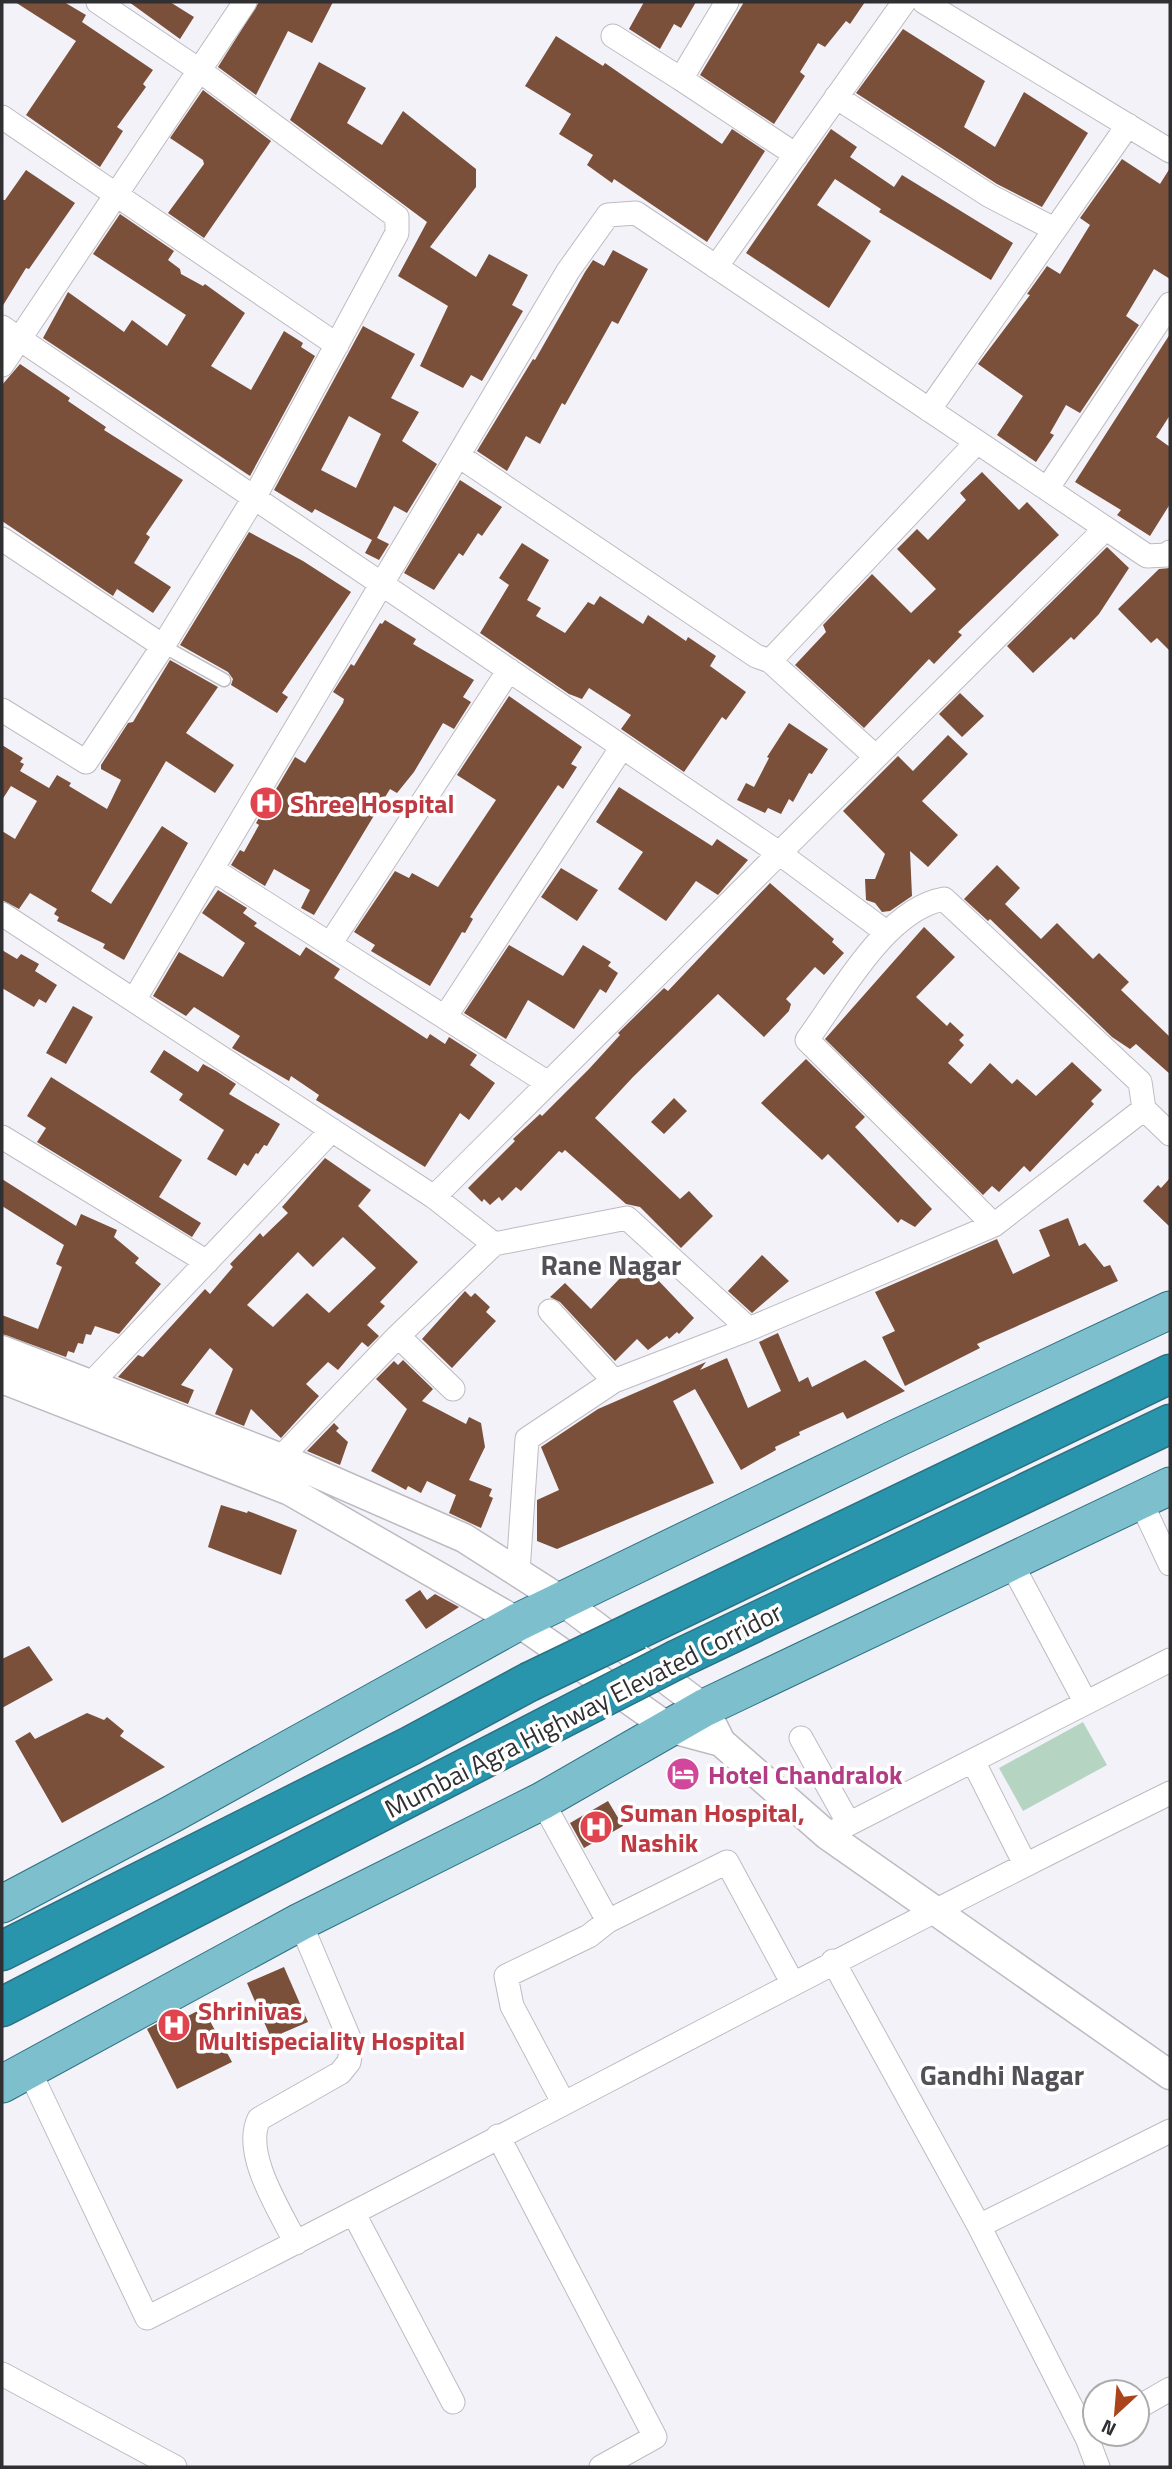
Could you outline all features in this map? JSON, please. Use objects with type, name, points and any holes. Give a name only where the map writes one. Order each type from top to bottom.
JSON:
[{"type":"highway","name":"Mumbai Agra Highway Elevated Corridor","points":[[2,1951],[410,1746],[530,1682],[1170,1374]]},
{"type":"highway","name":"Mumbai Agra Highway Elevated Corridor","points":[[2,2007],[592,1703],[1170,1424]]},
{"type":"main road","points":[[2,1904],[172,1814],[561,1600],[1170,1310]]},
{"type":"main road","points":[[15,2077],[300,1922],[542,1801],[704,1708],[1155,1493]]},
{"type":"street","points":[[2,710],[86,762],[163,646],[254,498],[397,233],[397,217],[199,70],[98,2]]},
{"type":"street","points":[[2,365],[10,333],[117,193],[245,2]]},
{"type":"street","points":[[681,79],[727,2]]},
{"type":"street","points":[[716,267],[904,2]]},
{"type":"street","points":[[924,2],[1170,151]]},
{"type":"street","points":[[613,37],[796,155]]},
{"type":"street","points":[[836,97],[990,195],[1054,229]]},
{"type":"street","points":[[2,117],[337,345]]},
{"type":"street","points":[[929,410],[1128,125]]},
{"type":"street","points":[[134,1000],[384,586],[568,271],[608,215],[636,213],[1147,556],[1167,555],[1170,552]]},
{"type":"street","points":[[1047,489],[1170,303]]},
{"type":"street","points":[[10,333],[779,853],[886,932]]},
{"type":"street","points":[[770,661],[977,442]]},
{"type":"street","points":[[459,456],[756,656],[770,661],[876,757]]},
{"type":"street","points":[[434,1196],[1105,529]]},
{"type":"street","points":[[2,539],[163,646]]},
{"type":"street","points":[[330,944],[509,670]]},
{"type":"street","points":[[445,1017],[622,747]]},
{"type":"street","points":[[212,869],[548,1083]]},
{"type":"street","points":[[994,1225],[807,1040],[886,932],[930,902],[944,900],[1140,1082],[1144,1109],[1170,1134]]},
{"type":"street","points":[[2,914],[434,1196],[495,1244]]},
{"type":"street","points":[[518,1572],[527,1439],[614,1381],[749,1329],[994,1225],[1144,1109]]},
{"type":"street","points":[[70,1406],[332,1130]]},
{"type":"street","points":[[2,1138],[207,1262]]},
{"type":"street","points":[[2,1147],[37,1159]]},
{"type":"street","points":[[260,1479],[398,1336],[495,1244],[627,1218],[749,1329]]},
{"type":"street","points":[[550,1311],[614,1381]]},
{"type":"street","points":[[398,1336],[453,1389]]},
{"type":"street","points":[[2,1350],[281,1458],[464,1538],[561,1600],[704,1708],[721,1742]]},
{"type":"street","points":[[2,1379],[290,1491],[518,1622],[669,1728],[721,1742],[838,1829],[933,1909],[1170,2075]]},
{"type":"street","points":[[1155,1493],[1170,1564]]},
{"type":"street","points":[[1010,1561],[1086,1703]]},
{"type":"street","points":[[838,1829],[1170,1660]]},
{"type":"street","points":[[801,1738],[838,1829]]},
{"type":"street","points":[[973,1761],[1025,1864]]},
{"type":"street","points":[[15,2077],[147,2318],[354,2214],[933,1909],[1170,1793]]},
{"type":"street","points":[[542,1801],[608,1921]]},
{"type":"street","points":[[563,2102],[512,2006],[506,1976],[589,1936],[608,1921],[726,1862],[792,1982]]},
{"type":"street","points":[[296,2243],[261,2172],[252,2132],[259,2119],[340,2073],[349,2062],[352,2045],[300,1922]]},
{"type":"street","points":[[833,1961],[1081,2416]]},
{"type":"street","points":[[979,2225],[1170,2131]]},
{"type":"street","points":[[498,2136],[655,2437],[601,2467]]},
{"type":"street","points":[[354,2214],[453,2402]]},
{"type":"street","points":[[2,2374],[164,2465]]},
{"type":"street","points":[[1151,2400],[1170,2389]]},
{"type":"street","points":[[1094,2448],[1098,2467]]},
{"type":"lane","points":[[163,646],[224,680]]},
{"type":"green space","points":[[1083,1722],[1107,1765],[1023,1811],[999,1768]]},
{"type":"building","points":[[15,2],[64,2],[86,15],[82,22],[153,70],[143,84],[146,87],[117,127],[123,131],[100,167],[26,115],[76,41]]},
{"type":"building","points":[[129,2],[170,2],[194,17],[180,39]]},
{"type":"building","points":[[259,2],[333,2],[312,43],[288,31],[256,95],[218,67]]},
{"type":"building","points":[[644,2],[696,2],[681,28],[674,24],[660,49],[629,29]]},
{"type":"building","points":[[744,2],[865,2],[850,24],[846,21],[825,47],[818,43],[800,72],[805,76],[774,124],[700,75]]},
{"type":"building","points":[[903,29],[985,81],[964,127],[995,147],[1024,92],[1088,133],[1042,207],[997,184],[856,93]]},
{"type":"building","points":[[556,36],[603,66],[605,63],[722,144],[732,129],[765,151],[707,242],[614,179],[612,183],[587,165],[593,155],[559,134],[571,114],[525,86]]},
{"type":"building","points":[[319,62],[366,88],[347,123],[382,145],[403,111],[476,169],[476,187],[430,247],[476,277],[489,254],[528,275],[512,305],[523,311],[482,381],[471,375],[463,388],[420,366],[448,306],[398,276],[427,222],[290,120]]},
{"type":"building","points":[[203,90],[271,141],[204,238],[168,213],[204,164],[203,160],[170,138]]},
{"type":"building","points":[[831,129],[857,147],[850,157],[894,187],[902,175],[1013,243],[991,280],[879,212],[881,209],[835,179],[817,205],[871,241],[829,308],[746,253]]},
{"type":"building","points":[[1122,159],[1160,184],[1170,168],[1170,279],[1154,269],[1126,316],[1139,325],[1080,413],[1066,405],[1050,433],[1054,435],[1036,462],[997,435],[1023,396],[978,364],[1030,295],[1027,294],[1047,266],[1060,274],[1090,225],[1080,218]]},
{"type":"building","points":[[26,170],[75,203],[29,269],[26,268],[2,307],[2,200],[5,200]]},
{"type":"building","points":[[120,214],[174,251],[168,260],[180,269],[181,274],[203,286],[205,284],[245,313],[211,366],[251,390],[284,331],[303,343],[301,347],[315,356],[250,476],[43,338],[68,292],[124,332],[132,320],[167,346],[186,315],[93,254]]},
{"type":"building","points":[[613,250],[648,269],[618,324],[612,321],[540,444],[526,436],[507,471],[477,451],[533,359],[535,360],[593,260],[604,266]]},
{"type":"building","points":[[363,326],[415,354],[391,398],[419,412],[402,441],[437,464],[407,513],[394,506],[377,538],[389,544],[379,560],[365,553],[372,540],[315,509],[312,513],[274,490]],"holes":[[[349,416],[381,434],[356,488],[321,470]]]},
{"type":"building","points":[[1170,334],[1170,415],[1156,437],[1170,447],[1170,504],[1150,536],[1117,515],[1121,510],[1075,482]]},
{"type":"building","points":[[20,364],[70,398],[68,401],[106,427],[104,430],[183,480],[146,534],[150,537],[134,563],[171,587],[153,613],[117,589],[113,596],[2,521],[2,385]]},
{"type":"building","points":[[982,472],[1019,510],[1027,502],[1059,535],[958,632],[962,635],[934,664],[929,659],[864,728],[795,665],[826,632],[823,625],[872,574],[911,613],[936,589],[897,549],[917,529],[928,540],[966,500],[960,493]]},
{"type":"building","points":[[460,480],[502,507],[482,536],[478,533],[463,556],[459,553],[434,590],[404,573]]},
{"type":"building","points":[[249,532],[303,561],[351,592],[282,693],[288,697],[277,713],[231,685],[233,679],[228,672],[180,645]]},
{"type":"building","points":[[522,543],[549,560],[527,600],[541,608],[536,616],[565,633],[588,602],[594,605],[600,596],[643,624],[648,615],[686,641],[688,637],[716,656],[710,666],[746,692],[726,720],[722,717],[684,772],[621,729],[631,715],[589,688],[582,699],[569,694],[480,633],[509,585],[499,578]]},
{"type":"building","points":[[1107,547],[1129,568],[1099,614],[1074,640],[1071,637],[1033,673],[1007,646]]},
{"type":"building","points":[[1170,568],[1170,651],[1157,638],[1151,643],[1118,609],[1159,569]]},
{"type":"building","points":[[385,620],[416,639],[413,644],[474,680],[463,697],[471,702],[454,729],[443,723],[414,772],[397,793],[390,789],[314,915],[301,908],[310,890],[274,869],[265,886],[231,865],[240,850],[244,852],[259,825],[256,823],[295,757],[305,763],[343,703],[344,699],[333,692],[351,664],[354,666],[380,623]]},
{"type":"building","points":[[170,660],[218,687],[186,733],[234,765],[215,793],[166,761],[91,891],[111,904],[162,826],[188,843],[124,960],[103,948],[105,944],[57,921],[59,917],[54,914],[57,909],[30,893],[19,909],[2,900],[2,831],[15,839],[37,801],[11,786],[2,800],[2,745],[23,758],[20,762],[24,764],[20,771],[49,788],[57,775],[71,783],[69,786],[107,809],[121,780],[101,769],[101,765],[128,723],[133,722]]},
{"type":"building","points":[[960,693],[984,716],[962,737],[939,714]]},
{"type":"building","points":[[509,696],[582,747],[571,764],[577,767],[563,789],[558,785],[496,877],[470,917],[473,919],[465,933],[462,932],[430,986],[371,951],[375,945],[354,932],[395,871],[409,878],[412,873],[438,887],[496,800],[457,775]]},
{"type":"building","points":[[789,723],[828,749],[812,774],[809,773],[793,802],[789,799],[781,814],[768,808],[765,813],[737,800],[746,783],[754,787],[769,758],[767,757]]},
{"type":"building","points":[[948,735],[968,754],[922,801],[958,835],[928,867],[910,851],[912,896],[890,911],[882,912],[875,903],[866,900],[865,879],[875,879],[885,854],[843,811],[898,756],[913,771]]},
{"type":"building","points":[[619,787],[712,846],[717,839],[748,860],[718,895],[696,881],[666,921],[618,889],[643,852],[596,822]]},
{"type":"building","points":[[997,865],[1020,888],[1005,904],[1041,939],[1057,923],[1093,959],[1099,953],[1129,982],[1121,990],[1170,1037],[1170,1074],[1136,1044],[1130,1049],[1112,1037],[990,919],[988,921],[964,899]]},
{"type":"building","points":[[561,868],[598,890],[577,921],[541,897]]},
{"type":"building","points":[[770,883],[834,939],[832,942],[844,953],[824,975],[815,967],[786,999],[791,1004],[789,1011],[764,1037],[718,994],[595,1118],[680,1199],[689,1191],[713,1216],[681,1248],[640,1207],[626,1204],[565,1150],[562,1153],[559,1151],[521,1191],[516,1187],[502,1201],[499,1197],[490,1205],[484,1199],[482,1202],[468,1188],[515,1141],[513,1139],[540,1114],[542,1116],[589,1069],[620,1035],[618,1033],[664,988],[668,991]]},
{"type":"building","points":[[218,890],[247,908],[243,913],[257,923],[254,926],[300,956],[306,947],[340,969],[334,978],[427,1039],[430,1034],[445,1044],[449,1037],[477,1055],[470,1065],[495,1083],[469,1120],[460,1113],[425,1167],[316,1100],[319,1095],[291,1076],[289,1081],[232,1048],[240,1036],[194,1007],[186,1016],[153,996],[179,952],[223,977],[245,943],[202,913]]},
{"type":"building","points":[[924,927],[955,957],[916,997],[947,1026],[950,1022],[964,1035],[959,1040],[964,1045],[948,1063],[971,1084],[990,1063],[1012,1084],[1017,1079],[1036,1096],[1072,1062],[1102,1090],[1091,1101],[1094,1104],[1030,1172],[1024,1166],[999,1192],[992,1186],[983,1195],[825,1039]]},
{"type":"building","points":[[509,945],[563,976],[583,945],[611,962],[608,966],[618,973],[606,993],[600,989],[574,1029],[528,1000],[506,1039],[464,1013]]},
{"type":"building","points":[[2,950],[17,959],[21,954],[39,964],[35,971],[57,985],[46,1003],[39,999],[34,1007],[2,988]]},
{"type":"building","points":[[73,1006],[93,1017],[66,1064],[46,1053]]},
{"type":"building","points":[[164,1050],[198,1072],[203,1064],[216,1071],[236,1084],[229,1094],[280,1124],[267,1146],[264,1145],[258,1154],[256,1153],[248,1166],[244,1163],[236,1176],[207,1159],[224,1130],[179,1100],[183,1094],[150,1072]]},
{"type":"building","points":[[806,1059],[865,1117],[855,1127],[932,1209],[915,1227],[901,1219],[898,1223],[828,1154],[822,1160],[761,1103]]},
{"type":"building","points":[[51,1077],[182,1160],[159,1197],[201,1223],[192,1237],[37,1142],[46,1128],[27,1116]]},
{"type":"building","points":[[674,1098],[687,1111],[664,1134],[651,1122]]},
{"type":"building","points":[[325,1158],[371,1190],[358,1206],[418,1262],[380,1302],[385,1306],[367,1325],[379,1336],[368,1347],[362,1342],[338,1370],[328,1362],[306,1384],[319,1396],[281,1438],[251,1409],[244,1426],[215,1414],[233,1369],[210,1348],[181,1385],[194,1390],[188,1404],[118,1377],[138,1355],[143,1357],[205,1289],[210,1294],[233,1267],[230,1264],[260,1233],[263,1237],[288,1213],[282,1207]],"holes":[[[343,1237],[376,1268],[329,1313],[307,1293],[273,1327],[247,1305],[298,1252],[313,1267]]]},
{"type":"building","points":[[1170,1178],[1170,1227],[1143,1201],[1158,1185],[1161,1188]]},
{"type":"building","points":[[2,1179],[76,1226],[81,1214],[117,1230],[114,1237],[139,1258],[135,1263],[161,1284],[119,1334],[95,1326],[91,1335],[86,1334],[83,1344],[78,1343],[74,1353],[68,1351],[66,1357],[2,1334],[2,1315],[38,1329],[62,1267],[56,1264],[64,1245],[2,1206]]},
{"type":"building","points":[[1068,1218],[1079,1246],[1085,1243],[1104,1267],[1110,1265],[1118,1281],[977,1344],[980,1348],[905,1386],[882,1337],[895,1331],[875,1292],[997,1239],[1013,1274],[1050,1256],[1039,1230]]},
{"type":"building","points":[[762,1255],[789,1281],[752,1313],[728,1291]]},
{"type":"building","points":[[638,1259],[694,1318],[679,1334],[677,1332],[669,1339],[667,1336],[648,1350],[637,1339],[615,1361],[560,1302],[550,1297],[565,1283],[591,1309]]},
{"type":"building","points":[[465,1291],[471,1297],[475,1293],[490,1307],[486,1312],[496,1321],[452,1368],[422,1339]]},
{"type":"building","points":[[778,1333],[799,1382],[808,1377],[812,1387],[865,1360],[905,1391],[847,1419],[843,1412],[799,1432],[800,1435],[775,1447],[776,1450],[741,1470],[695,1389],[673,1401],[714,1483],[557,1549],[537,1541],[537,1500],[559,1490],[541,1447],[598,1409],[706,1362],[700,1370],[727,1358],[748,1408],[781,1391],[759,1342]]},
{"type":"building","points":[[403,1360],[433,1389],[422,1401],[466,1424],[469,1417],[481,1423],[485,1447],[469,1480],[492,1489],[489,1496],[493,1498],[481,1528],[449,1513],[456,1495],[427,1481],[421,1493],[408,1486],[406,1490],[371,1471],[407,1409],[376,1379],[394,1361],[398,1365]]},
{"type":"building","points":[[334,1423],[339,1428],[336,1431],[348,1442],[340,1465],[307,1451]]},
{"type":"building","points":[[221,1505],[247,1513],[248,1511],[297,1530],[281,1575],[208,1547]]},
{"type":"building","points":[[420,1590],[427,1600],[435,1594],[459,1607],[426,1629],[405,1600]]},
{"type":"building","points":[[29,1646],[53,1680],[2,1708],[2,1659]]},
{"type":"building","points":[[87,1713],[104,1720],[107,1717],[124,1731],[120,1736],[165,1767],[62,1823],[15,1741],[30,1732],[35,1739]]},
{"type":"building","points":[[608,1801],[623,1826],[584,1848],[570,1823]]},
{"type":"building","points":[[284,1967],[308,2022],[271,2038],[247,1983]]},
{"type":"building","points":[[203,2008],[232,2062],[177,2089],[147,2029],[182,2010],[186,2017]]},
{"type":"place","name":"Shree Hospital","points":[[266,803]]},
{"type":"place","name":"Hotel Chandralok","points":[[683,1774]]},
{"type":"place","name":"Suman Hospital, Nashik","points":[[596,1827]]},
{"type":"place","name":"Shrinivas Multispeciality Hospital","points":[[174,2025]]},
{"type":"district","name":"Rane Nagar","points":[[611,1264]]},
{"type":"district","name":"Gandhi Nagar","points":[[1002,2074]]}]
